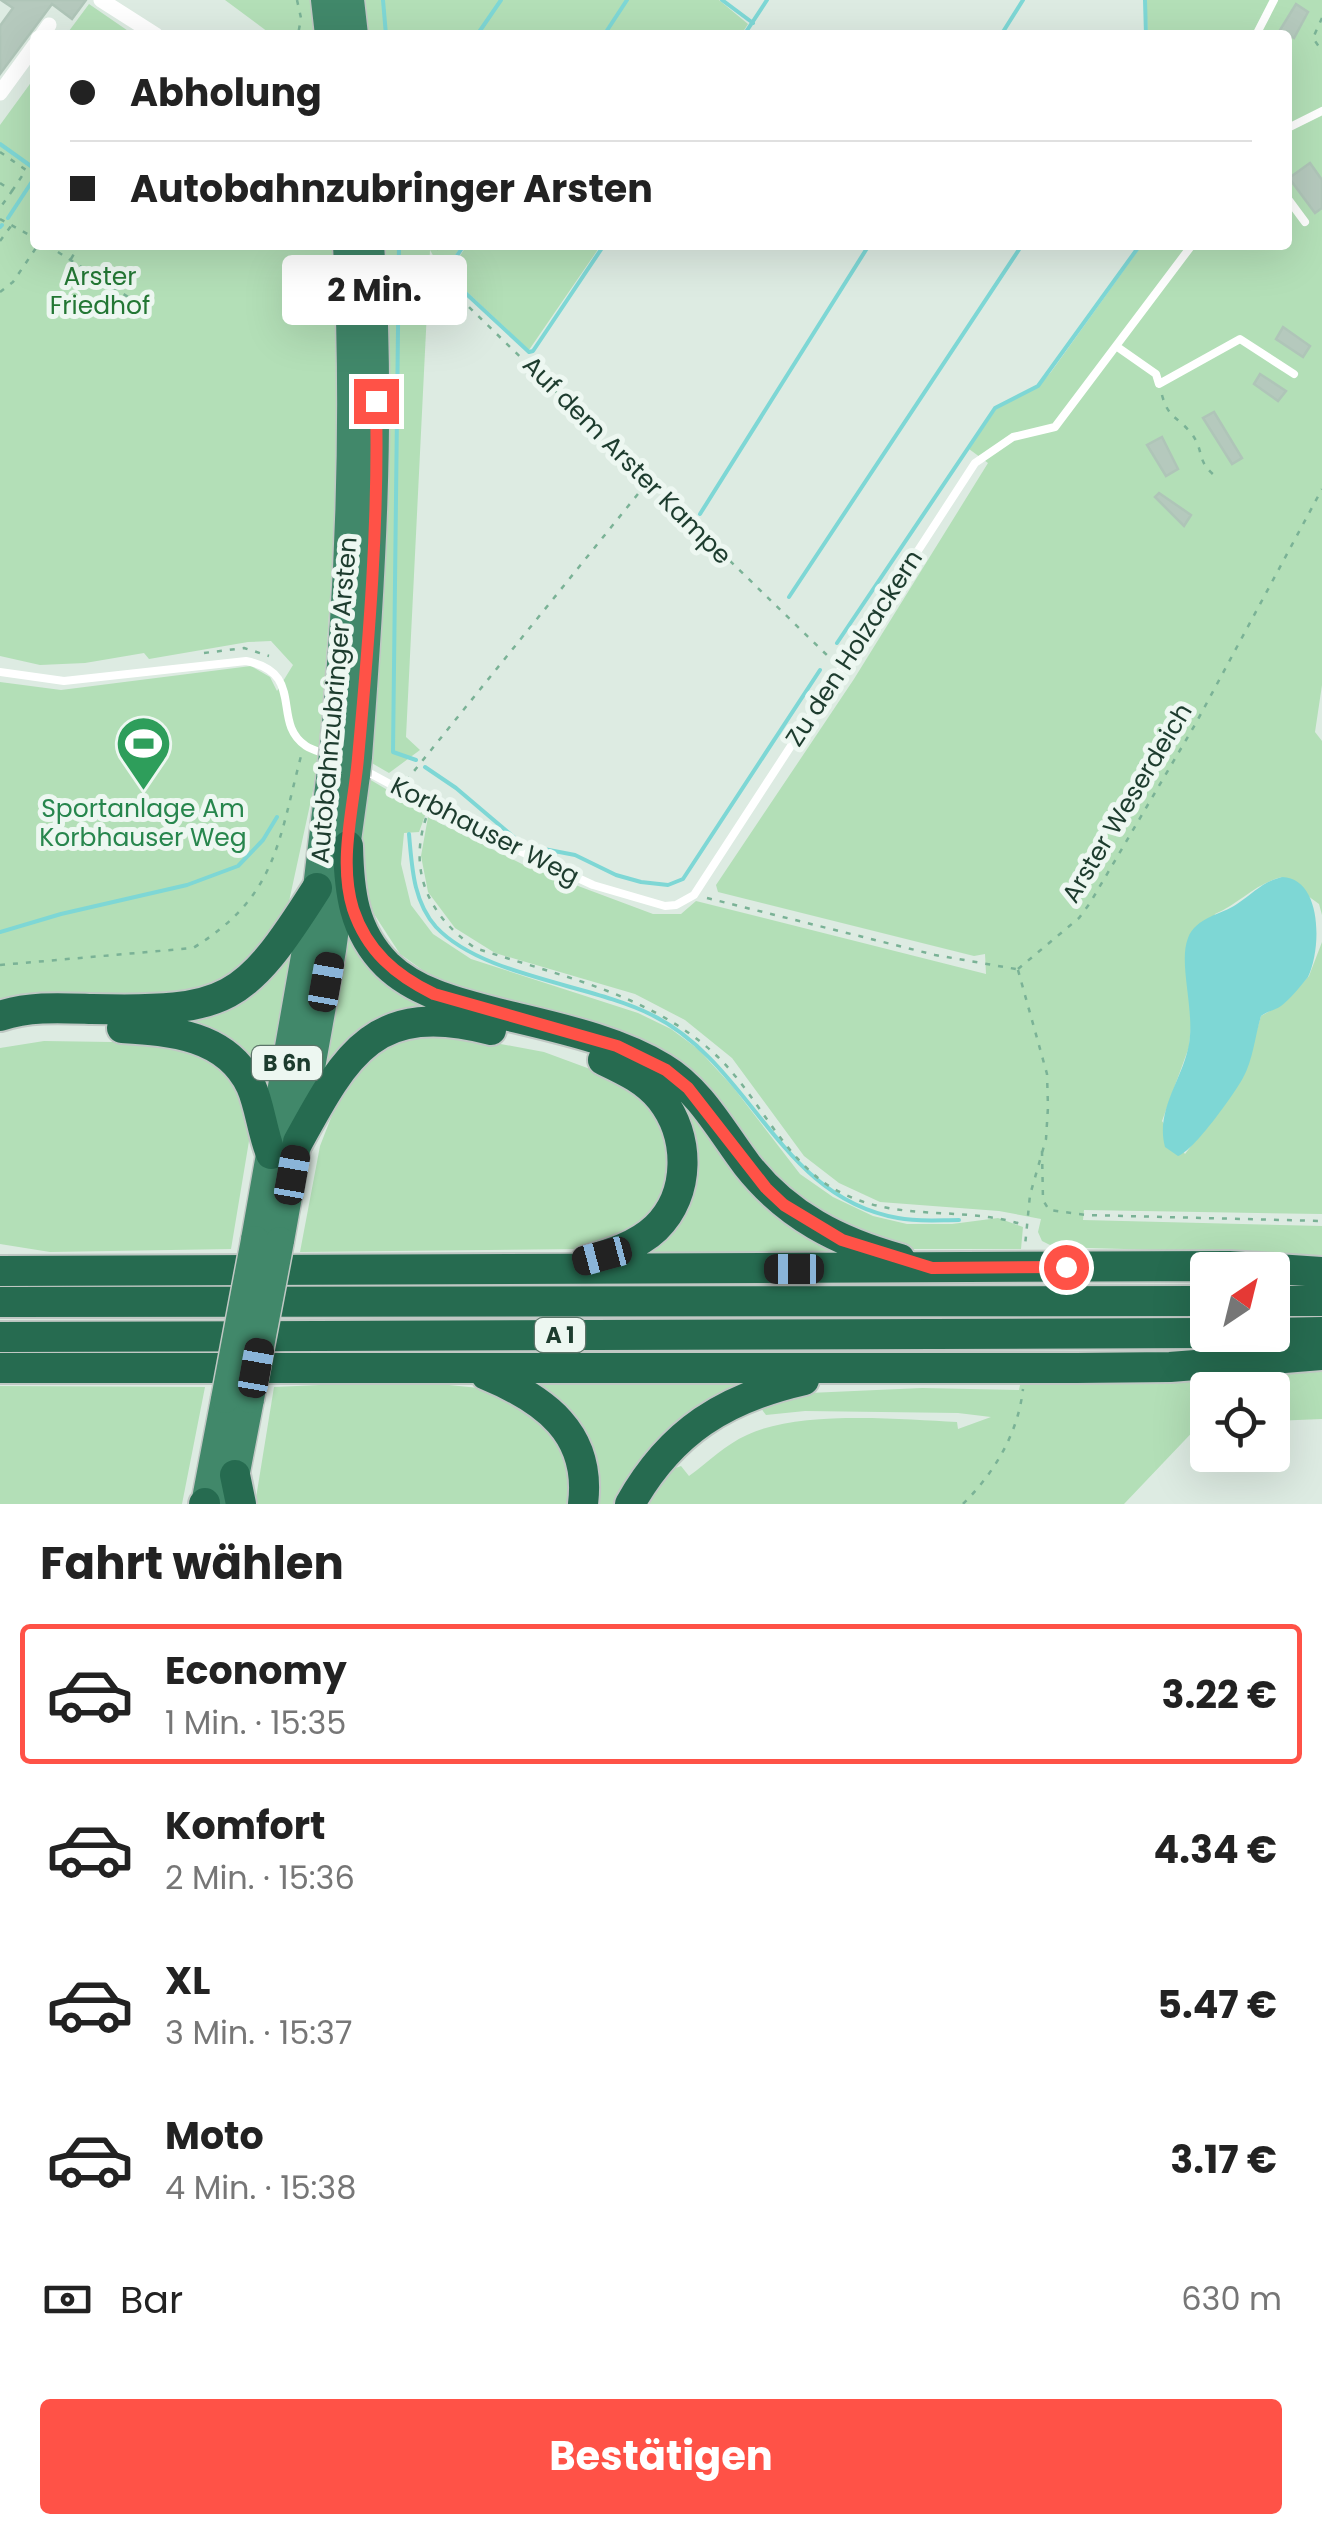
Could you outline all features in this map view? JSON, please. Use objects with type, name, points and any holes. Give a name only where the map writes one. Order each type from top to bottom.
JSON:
[{"type":"highway","points":[[324,0],[328,30]]},
{"type":"highway","points":[[350,0],[353,30]]},
{"type":"highway","name":"Autobahnzubringer Arsten","points":[[220,1499],[284,1148],[348,846],[345,761],[351,326],[346,250]]},
{"type":"highway","name":"Autobahnzubringer Arsten","points":[[284,1148],[317,888],[370,622],[377,454],[370,250]]},
{"type":"highway","points":[[348,846],[350,895],[363,932],[389,967],[408,981],[465,1004],[617,1046],[666,1070],[688,1088],[748,1166],[784,1205],[842,1240],[932,1268]]},
{"type":"highway","points":[[0,1016],[47,1008],[160,1011],[217,999],[255,974],[283,942],[317,888]]},
{"type":"highway","points":[[0,1035],[43,1026],[106,1026],[157,1030],[203,1040],[240,1068],[284,1148],[341,1068],[364,1043],[396,1027],[432,1021],[466,1023],[584,1054],[624,1070],[661,1098],[671,1116],[683,1155],[678,1189],[666,1216],[638,1241],[553,1270]]},
{"type":"highway","points":[[0,1256],[75,1271]]},
{"type":"highway","points":[[0,1270],[1230,1266],[1322,1272]]},
{"type":"highway","name":"A 1","points":[[0,1302],[1190,1301]]},
{"type":"highway","points":[[1290,1301],[1322,1301]]},
{"type":"highway","points":[[1290,1332],[1322,1332]]},
{"type":"highway","name":"A 1","points":[[0,1337],[1190,1333]]},
{"type":"highway","points":[[0,1368],[1170,1367],[1322,1355]]},
{"type":"highway","points":[[469,1368],[522,1390],[551,1412],[568,1432],[581,1458],[583,1504]]},
{"type":"highway","points":[[630,1504],[676,1442],[706,1418],[769,1388],[848,1369]]},
{"type":"highway","name":"Autobahnzubringer Arsten","points":[[220,1499],[237,1399]]},
{"type":"street","points":[[101,0],[148,30]]},
{"type":"street","points":[[0,93],[30,51]]},
{"type":"lane","points":[[1259,30],[1274,0]]},
{"type":"lane","points":[[1292,126],[1322,112]]},
{"type":"lane","points":[[1292,205],[1304,222]]},
{"type":"lane","name":"Zu den Holzackern","points":[[694,895],[974,463],[1013,437],[1054,427],[1188,250]]},
{"type":"lane","points":[[1116,346],[1156,374],[1158,384],[1240,339],[1294,374]]},
{"type":"lane","points":[[0,672],[64,681],[257,664],[274,671],[284,686],[292,728],[304,745]]},
{"type":"lane","name":"Korbhauser Weg","points":[[304,745],[373,774],[535,860],[616,894],[664,906],[676,905],[694,895]]},
{"type":"path","points":[[297,0],[299,30]]},
{"type":"path","points":[[1322,18],[1313,38],[1322,51]]},
{"type":"path","points":[[0,152],[26,170],[0,208]]},
{"type":"path","points":[[0,183],[12,191]]},
{"type":"path","points":[[0,218],[30,235]]},
{"type":"path","points":[[0,241],[12,225]]},
{"type":"path","points":[[0,292],[13,282],[35,250]]},
{"type":"path","points":[[55,250],[136,302]]},
{"type":"path","points":[[70,260],[77,250]]},
{"type":"path","name":"Auf dem Arster Kampe","points":[[437,250],[434,273],[840,668]]},
{"type":"path","points":[[99,268],[101,280]]},
{"type":"path","points":[[1158,384],[1166,412],[1191,433],[1200,460],[1209,473],[1220,479]]},
{"type":"path","points":[[398,790],[648,482]]},
{"type":"path","name":"Arster Weserdeich","points":[[1018,969],[1079,918],[1090,903],[1196,723],[1322,490]]},
{"type":"path","points":[[0,964],[193,948],[215,934],[258,893],[274,858],[304,745]]},
{"type":"path","points":[[430,806],[420,835],[421,879],[426,897],[455,934],[475,948],[631,1000],[666,1017],[722,1061],[808,1170],[864,1204],[902,1213],[998,1216],[1027,1226]]},
{"type":"path","points":[[694,895],[935,955],[1018,969],[1046,1074],[1048,1107],[1042,1152],[1030,1195],[1025,1248]]},
{"type":"path","points":[[1042,1152],[1043,1200],[1049,1210],[1322,1221]]},
{"type":"path","points":[[962,1504],[992,1472],[1017,1420],[1024,1386]]},
{"type":"green space","points":[[225,0],[312,0],[316,30],[265,30]]},
{"type":"green space","points":[[361,0],[626,0],[605,30],[365,30]]},
{"type":"green space","points":[[628,0],[719,0],[748,24],[744,30],[608,30]]},
{"type":"green space","points":[[1146,0],[1322,0],[1322,685],[1315,732],[1322,741],[1322,915],[1319,904],[1282,877],[1215,914],[1190,988],[1189,1047],[1162,1121],[1185,1154],[1243,1077],[1261,1016],[1284,1003],[1309,976],[1322,942],[1322,1214],[1084,1210],[1083,1220],[1322,1226],[1322,1261],[1290,1257],[1290,1252],[1054,1247],[1042,1241],[1038,1232],[1041,1219],[999,1211],[880,1202],[839,1183],[804,1156],[732,1058],[685,1020],[635,994],[495,953],[455,928],[428,892],[421,856],[428,817],[530,868],[653,914],[681,914],[696,901],[986,974],[985,954],[974,956],[718,892],[716,885],[854,679],[988,463],[969,449],[996,409],[1039,386],[1051,372],[1138,250],[1292,250],[1292,30],[1148,30]]},
{"type":"green space","points":[[89,4],[127,30],[70,30]]},
{"type":"green space","name":"Arster Friedhof","points":[[30,84],[30,250],[334,250],[339,345],[338,471],[316,777],[285,920],[244,970],[183,998],[0,1006],[0,682],[61,690],[251,666],[270,677],[277,691],[293,665],[271,641],[149,659],[144,653],[85,663],[40,665],[0,656],[0,125]]},
{"type":"green space","points":[[384,250],[430,250],[406,737],[420,750],[389,773],[370,762],[387,504]]},
{"type":"green space","points":[[430,250],[459,250],[443,273]]},
{"type":"green space","points":[[464,250],[598,250],[529,350],[448,274]]},
{"type":"green space","points":[[369,779],[426,813],[419,832],[404,833],[401,864],[411,905],[433,934],[471,959],[638,1013],[671,1029],[698,1049],[733,1087],[800,1174],[833,1197],[873,1216],[907,1224],[998,1218],[1023,1227],[1021,1249],[912,1249],[869,1241],[802,1205],[739,1132],[506,1002],[435,979],[400,954],[374,914],[363,885],[360,858]]},
{"type":"green space","points":[[347,925],[377,967],[638,1061],[868,1257],[611,1260],[639,1250],[691,1153],[604,1052],[434,1012],[321,1075]]},
{"type":"green space","points":[[297,945],[268,1109],[257,1077],[134,1023],[136,1019]]},
{"type":"green space","points":[[441,1033],[544,1052],[628,1083],[671,1131],[666,1195],[652,1216],[629,1231],[580,1249],[300,1252],[320,1146],[355,1070],[385,1043]]},
{"type":"green space","points":[[44,1041],[179,1043],[225,1069],[242,1096],[250,1135],[231,1249],[50,1252],[0,1244],[0,1048]]},
{"type":"green space","points":[[1322,1365],[1322,1419],[1290,1420],[1290,1372],[1216,1372]]},
{"type":"green space","points":[[780,1374],[623,1504],[591,1504],[592,1481],[508,1375]]},
{"type":"green space","points":[[1190,1374],[1190,1435],[1124,1504],[644,1504],[667,1471],[681,1466],[689,1476],[732,1443],[768,1427],[821,1419],[879,1418],[957,1422],[958,1429],[991,1417],[805,1411],[766,1415],[760,1407],[809,1393],[922,1388],[1019,1390],[1020,1385]]},
{"type":"green space","points":[[409,1381],[499,1390],[562,1440],[575,1504],[255,1504],[274,1387]]},
{"type":"green space","points":[[0,1386],[205,1387],[182,1504],[0,1504]]},
{"type":"water","points":[[1282,877],[1295,880],[1311,901],[1316,933],[1313,964],[1308,977],[1281,1006],[1261,1016],[1243,1078],[1203,1133],[1178,1156],[1165,1147],[1163,1133],[1167,1107],[1189,1044],[1185,960],[1188,938],[1203,921]]},
{"type":"building","points":[[1,0],[86,0],[72,19],[52,4],[0,74],[0,26],[13,8]]},
{"type":"building","points":[[1296,4],[1308,12],[1294,38],[1292,30],[1280,30]]},
{"type":"building","points":[[1310,163],[1322,180],[1322,208],[1315,213],[1292,182],[1292,176]]},
{"type":"building","points":[[1283,327],[1310,346],[1303,357],[1276,339]]},
{"type":"building","points":[[1260,374],[1286,391],[1278,401],[1254,384]]},
{"type":"building","points":[[1214,412],[1242,458],[1232,464],[1203,418]]},
{"type":"building","points":[[1162,437],[1178,469],[1166,476],[1147,445]]},
{"type":"building","points":[[1159,493],[1191,515],[1184,526],[1155,497]]},
{"type":"waterway","points":[[383,0],[386,30]]},
{"type":"waterway","points":[[480,30],[501,0]]},
{"type":"waterway","points":[[607,30],[627,0]]},
{"type":"waterway","points":[[722,0],[753,23]]},
{"type":"waterway","points":[[747,30],[767,0]]},
{"type":"waterway","points":[[1004,30],[1023,0]]},
{"type":"waterway","points":[[1145,0],[1146,30]]},
{"type":"waterway","points":[[0,144],[30,165]]},
{"type":"waterway","points":[[8,218],[30,185]]},
{"type":"waterway","points":[[399,250],[393,752],[416,760]]},
{"type":"waterway","points":[[445,274],[461,250]]},
{"type":"waterway","points":[[445,274],[529,352],[601,250]]},
{"type":"waterway","points":[[700,514],[866,250]]},
{"type":"waterway","points":[[789,597],[1019,250]]},
{"type":"waterway","points":[[837,643],[995,408],[1038,386],[1136,250]]},
{"type":"waterway","points":[[425,767],[523,845],[575,855],[641,882],[668,885],[683,879],[820,670]]},
{"type":"waterway","points":[[0,932],[187,885],[238,866],[263,840],[277,817]]},
{"type":"waterway","points":[[409,834],[422,906],[436,927],[456,944],[509,969],[627,1004],[687,1037],[716,1065],[794,1158],[823,1184],[857,1205],[898,1218],[959,1220]]},
{"type":"place","name":"Sportanlage Am Korbhauser Weg","points":[[143,792]]},
{"type":"route","points":[[376,401],[370,622],[348,846],[350,895],[372,949],[408,981],[434,994],[587,1036],[666,1070],[688,1088],[766,1188],[784,1205],[842,1240],[932,1268],[1066,1267]]}]
